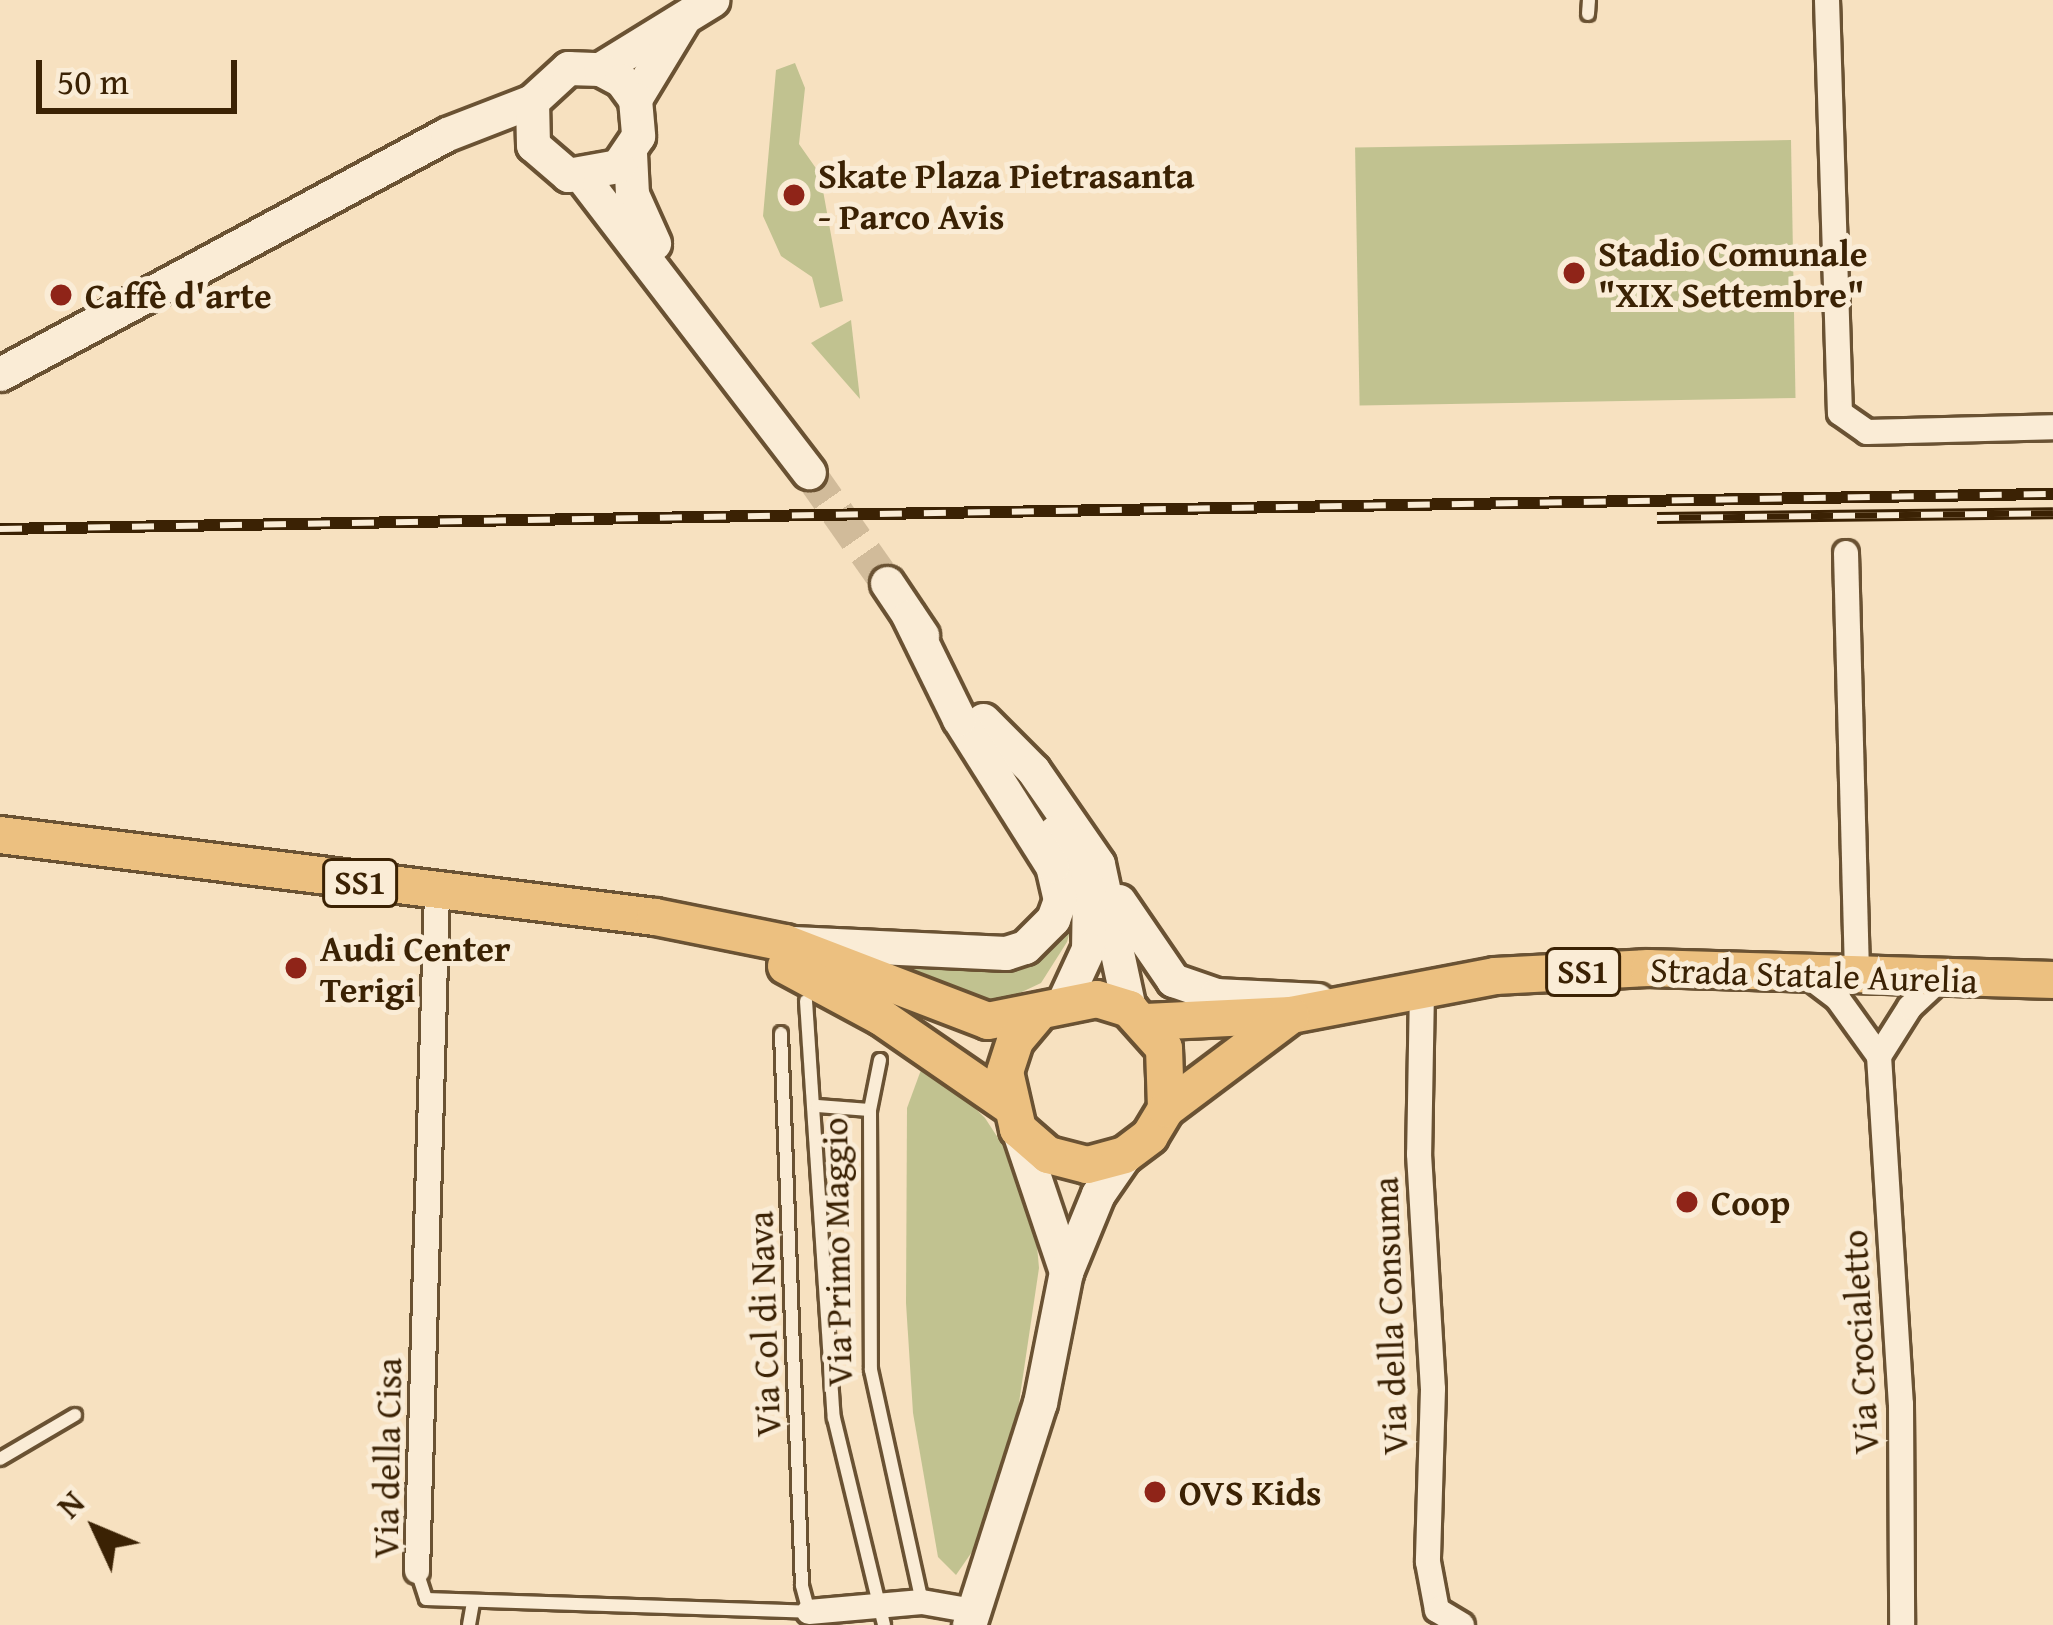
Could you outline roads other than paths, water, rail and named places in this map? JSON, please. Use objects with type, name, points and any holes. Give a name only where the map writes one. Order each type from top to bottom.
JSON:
[{"type":"main road","name":"SS1","points":[[0,835],[720,929],[881,1017],[1012,1116]]},
{"type":"main road","points":[[720,929],[785,943],[988,1021],[1097,998],[1137,1016],[1167,1063],[1166,1109],[1150,1136],[1125,1155],[1087,1165],[1048,1155],[1012,1116],[1005,1072],[1015,1040],[1050,1009]]},
{"type":"main road","name":"Strada Statale Aurelia","points":[[1137,1016],[1291,1015],[1495,976],[1649,968],[1857,979],[2053,980]]},
{"type":"main road","name":"Strada Statale Aurelia","points":[[1166,1109],[1291,1015]]},
{"type":"street","points":[[1827,0],[1840,413],[1868,432],[2053,428]]},
{"type":"street","points":[[0,374],[447,134],[532,101],[552,76],[600,68],[700,6]]},
{"type":"street","points":[[674,289],[632,194],[630,153],[638,136],[635,99],[700,6]]},
{"type":"street","points":[[600,68],[635,99]]},
{"type":"street","points":[[532,101],[533,145],[553,169],[584,178],[674,289],[808,472]]},
{"type":"street","points":[[447,134],[533,145]]},
{"type":"street","points":[[584,178],[630,153]]},
{"type":"street","points":[[1846,553],[1857,979]]},
{"type":"street","points":[[887,584],[982,720],[1089,888],[1088,949],[1050,1009]]},
{"type":"street","points":[[785,943],[1006,953],[1025,947],[1053,919],[1060,900],[1052,866],[959,719],[910,616]]},
{"type":"street","name":"Strada Statale Aurelia","points":[[982,720],[1033,770],[1173,980],[1216,995],[1361,1003]]},
{"type":"street","points":[[1098,864],[1137,1016]]},
{"type":"street","name":"Via della Cisa","points":[[417,1571],[437,893]]},
{"type":"street","points":[[1808,976],[1838,999],[1879,1056],[1940,979]]},
{"type":"street","name":"Via della Consuma","points":[[1422,989],[1419,1154],[1433,1389],[1427,1562],[1437,1610],[1462,1625]]},
{"type":"street","name":"Via Crocialetto","points":[[1879,1056],[1901,1404],[1902,1625]]},
{"type":"street","points":[[1012,1116],[1066,1272]]},
{"type":"street","points":[[922,1602],[970,1618],[1040,1403],[1066,1272],[1098,1194],[1125,1155]]},
{"type":"street","name":"Via della Cisa","points":[[809,1612],[882,1616],[922,1602]]},
{"type":"lane","points":[[806,1000],[817,1106],[834,1418],[882,1616]]},
{"type":"lane","name":"Via Col di Nava","points":[[782,1033],[802,1585],[809,1612]]},
{"type":"lane","name":"Via Primo Maggio","points":[[880,1060],[870,1110],[871,1370],[922,1602]]},
{"type":"lane","points":[[817,1106],[870,1110]]},
{"type":"lane","points":[[0,1459],[75,1414]]},
{"type":"lane","name":"Via della Cisa","points":[[417,1571],[426,1599],[809,1612]]},
{"type":"lane","points":[[470,1625],[473,1602]]},
{"type":"tunnel","points":[[809,472],[887,583]]},
{"type":"railway","points":[[0,529],[2053,494]]},
{"type":"railway","points":[[1657,518],[2053,513]]},
{"type":"place","name":"Skate Plaza Pietrasanta - Parco Avis","points":[[794,195]]},
{"type":"place","name":"Stadio Comunale \"XIX Settembre\"","points":[[1574,273]]},
{"type":"place","name":"Caffè d'arte","points":[[61,295]]},
{"type":"place","name":"Audi Center Terigi","points":[[296,968]]},
{"type":"place","name":"Coop","points":[[1687,1202]]},
{"type":"place","name":"OVS Kids","points":[[1155,1492]]}]
